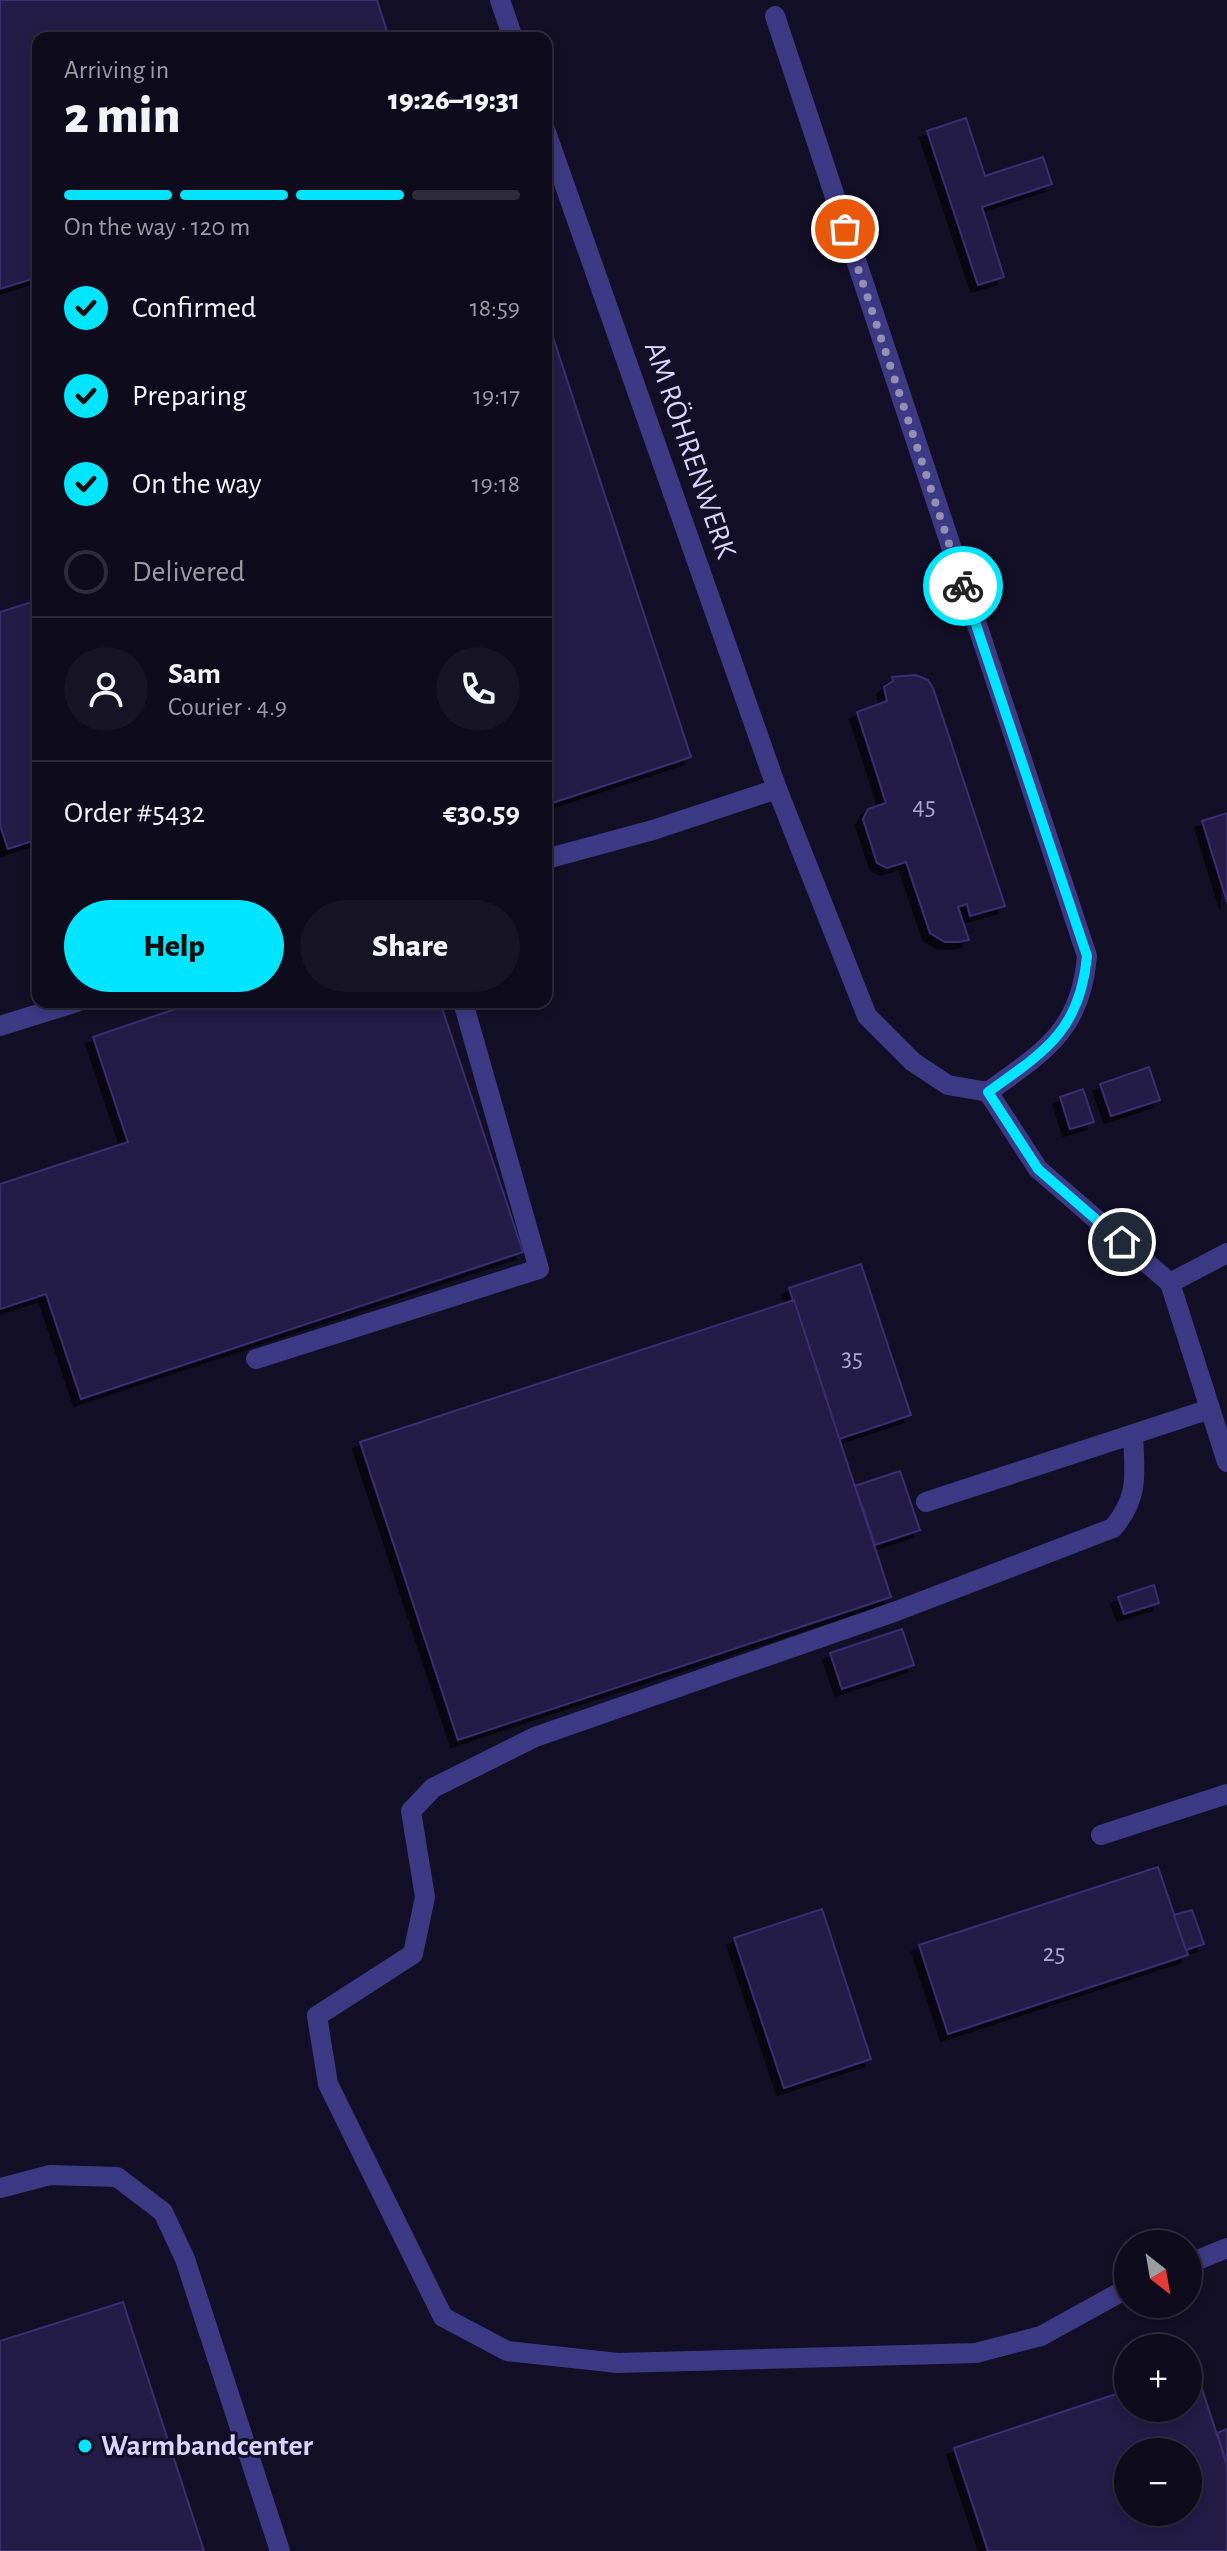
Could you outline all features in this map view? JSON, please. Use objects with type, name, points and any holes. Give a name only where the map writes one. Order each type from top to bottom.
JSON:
[{"type":"street","points":[[500,0],[511,32]]},
{"type":"street","points":[[775,16],[1087,956],[1084,991],[1066,1029],[988,1092],[1038,1169],[1170,1283],[1227,1462]]},
{"type":"street","name":"AM RÖHRENWERK","points":[[552,149],[777,789],[867,1016],[913,1062],[948,1085],[988,1092]]},
{"type":"street","points":[[552,857],[653,830],[777,789]]},
{"type":"street","points":[[0,1026],[58,1008]]},
{"type":"street","points":[[256,1359],[539,1269],[465,1008]]},
{"type":"street","points":[[1170,1283],[1227,1253]]},
{"type":"street","points":[[926,1502],[1210,1409]]},
{"type":"street","points":[[1114,2296],[1041,2336],[976,2353],[618,2363],[507,2351],[443,2317],[328,2084],[317,2016],[413,1954],[425,1897],[411,1811],[433,1788],[535,1737],[894,1612],[1113,1528],[1129,1509],[1136,1479],[1133,1436]]},
{"type":"street","points":[[1101,1835],[1227,1794]]},
{"type":"street","points":[[0,2188],[50,2175],[117,2177],[163,2212],[185,2259],[280,2551]]},
{"type":"street","points":[[1202,2258],[1227,2248]]},
{"type":"building","points":[[0,0],[377,0],[387,32],[32,32],[32,279],[0,289]]},
{"type":"building","points":[[966,118],[985,176],[1043,157],[1052,184],[982,207],[1004,277],[978,285],[927,131]]},
{"type":"building","points":[[552,334],[691,757],[552,803]]},
{"type":"building","points":[[32,602],[32,841],[8,849],[0,825],[0,612]]},
{"type":"building","points":[[916,675],[928,680],[933,688],[1005,906],[970,916],[967,904],[958,907],[969,940],[958,942],[945,942],[930,933],[906,862],[887,868],[877,863],[863,819],[868,809],[886,803],[857,712],[887,701],[884,687],[893,681],[892,677]]},
{"type":"building","points":[[1227,813],[1227,902],[1202,821]]},
{"type":"building","points":[[178,1008],[442,1008],[523,1252],[81,1399],[46,1294],[0,1309],[0,1184],[128,1142],[93,1037]]},
{"type":"building","points":[[1149,1067],[1160,1100],[1111,1116],[1100,1084]]},
{"type":"building","points":[[1083,1089],[1094,1122],[1070,1129],[1060,1097]]},
{"type":"building","points":[[861,1264],[911,1415],[839,1439],[789,1288]]},
{"type":"building","points":[[794,1300],[891,1597],[458,1740],[360,1442]]},
{"type":"building","points":[[900,1471],[920,1530],[875,1545],[855,1486]]},
{"type":"building","points":[[1154,1585],[1159,1603],[1124,1614],[1118,1597]]},
{"type":"building","points":[[902,1629],[914,1665],[842,1689],[830,1653]]},
{"type":"building","points":[[1158,1867],[1188,1955],[948,2034],[919,1945]]},
{"type":"building","points":[[822,1909],[871,2059],[784,2088],[734,1938]]},
{"type":"building","points":[[1192,1910],[1204,1944],[1186,1950],[1174,1915]]},
{"type":"building","name":"Warmbandcenter","points":[[123,2302],[204,2551],[0,2551],[0,2341]]},
{"type":"building","points":[[1202,2389],[1227,2465],[1227,2551],[988,2551],[954,2448],[1114,2395],[1114,2422],[1202,2422]]},
{"type":"building","points":[[1227,2429],[1227,2465],[1217,2433]]},
{"type":"way so far","points":[[845,229],[963,586]]},
{"type":"place","name":"Warmbandcenter","points":[[85,2446]]},
{"type":"route","points":[[963,586],[1087,956],[1084,991],[1066,1029],[988,1092],[1038,1169],[1122,1242]]}]
